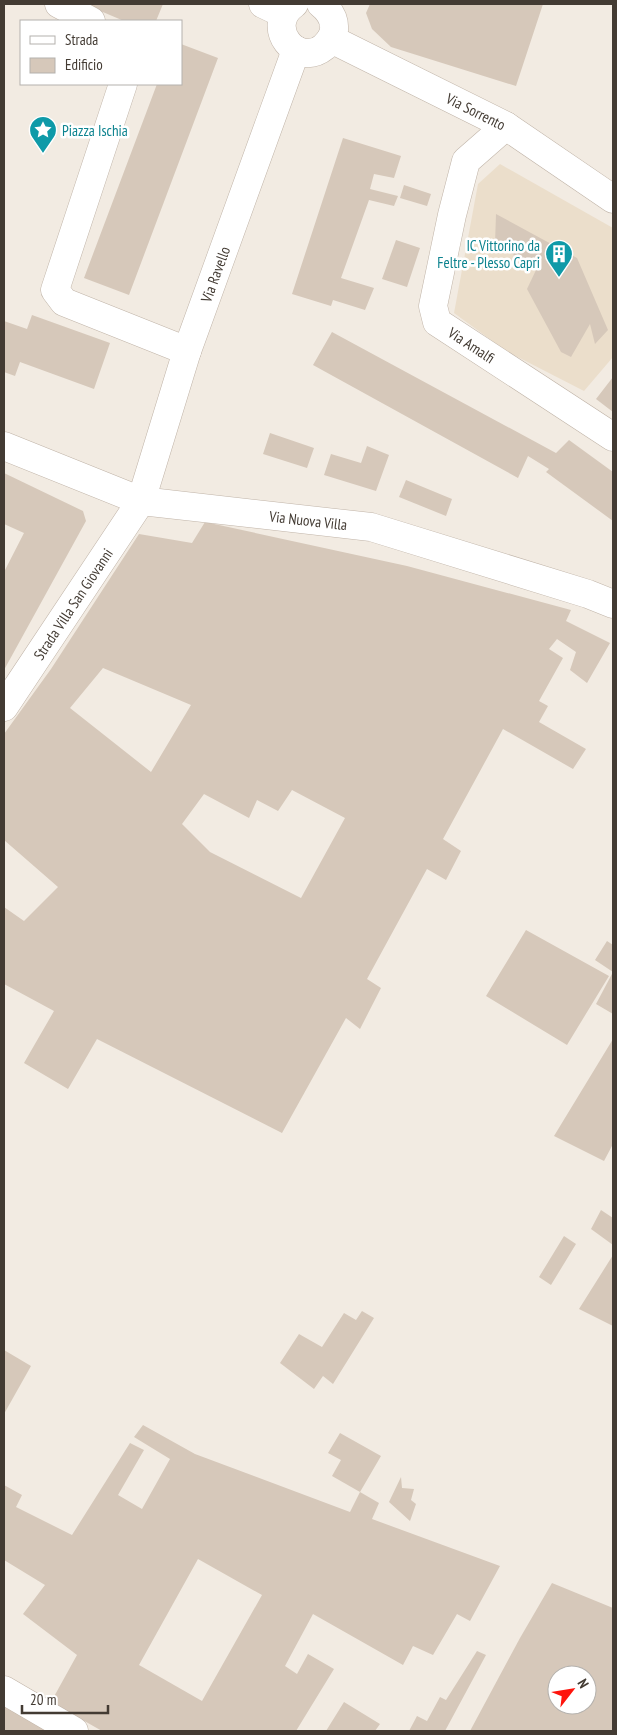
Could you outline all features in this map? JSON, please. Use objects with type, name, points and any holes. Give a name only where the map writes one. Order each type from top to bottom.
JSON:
[{"type":"street","points":[[59,4],[89,20]]},
{"type":"street","points":[[280,7],[284,37],[287,43],[296,50],[305,52],[318,51],[331,39],[334,32],[330,12],[321,4]]},
{"type":"street","name":"Via Sorrento","points":[[331,39],[506,126],[613,199]]},
{"type":"street","name":"Via Ravello","points":[[141,501],[188,351],[296,50]]},
{"type":"street","points":[[124,85],[55,290],[64,302],[188,351]]},
{"type":"street","name":"Via Amalfi","points":[[506,126],[466,161],[452,215],[433,306],[437,322],[613,437]]},
{"type":"street","name":"Via Nuova Villa","points":[[4,446],[141,501],[371,527],[588,594],[613,604]]},
{"type":"street","name":"Strada Villa San Giovanni","points":[[4,707],[141,501]]},
{"type":"street","points":[[4,1690],[74,1731]]},
{"type":"shaded area","points":[[500,164],[613,228],[613,357],[584,391],[506,351],[454,313],[478,184]]},
{"type":"building","points":[[84,4],[163,4],[156,20],[122,20]]},
{"type":"building","points":[[370,4],[543,4],[516,86],[391,47],[372,29],[366,13]]},
{"type":"building","points":[[182,44],[218,58],[129,295],[84,278],[157,85],[182,85]]},
{"type":"building","points":[[343,138],[401,156],[394,178],[374,174],[370,189],[398,196],[394,206],[369,200],[341,278],[374,288],[365,310],[333,300],[331,306],[292,294]]},
{"type":"building","points":[[404,185],[431,194],[427,206],[400,198]]},
{"type":"building","name":"IC Vittorino da Feltre - Plesso Capri","points":[[496,214],[577,258],[608,330],[595,344],[590,324],[571,357],[561,352],[527,289],[537,268],[495,244]]},
{"type":"building","points":[[396,240],[420,248],[407,287],[382,279]]},
{"type":"building","points":[[32,315],[110,343],[94,389],[20,362],[15,376],[4,372],[4,321],[27,329]]},
{"type":"building","points":[[332,332],[556,453],[569,440],[613,472],[613,521],[546,472],[549,469],[528,456],[518,478],[313,365]]},
{"type":"building","points":[[613,377],[613,412],[596,399]]},
{"type":"building","points":[[270,433],[314,448],[307,468],[263,454]]},
{"type":"building","points":[[367,446],[389,455],[376,491],[324,475],[331,454],[361,463]]},
{"type":"building","points":[[4,473],[83,511],[86,521],[4,670],[4,572],[24,533],[4,524]]},
{"type":"building","points":[[406,480],[452,499],[446,516],[399,497]]},
{"type":"building","points":[[205,522],[407,566],[571,610],[566,621],[610,643],[587,683],[570,670],[576,652],[557,639],[549,649],[563,658],[539,701],[548,706],[539,722],[586,749],[573,769],[503,729],[443,839],[461,851],[446,880],[427,869],[367,979],[381,988],[360,1029],[346,1018],[282,1133],[97,1039],[68,1089],[24,1063],[54,1011],[4,984],[4,907],[24,921],[58,887],[4,840],[4,734],[51,669],[139,534],[192,543]],"holes":[[[103,668],[191,705],[151,772],[70,708]],[[292,790],[345,818],[301,898],[210,852],[182,824],[204,794],[249,818],[257,800],[278,811]]]},
{"type":"building","points":[[526,930],[609,976],[567,1045],[486,996]]},
{"type":"building","points":[[607,941],[613,945],[613,972],[595,960]]},
{"type":"building","points":[[613,972],[613,1014],[596,1004]]},
{"type":"building","points":[[613,1039],[613,1144],[604,1161],[554,1136]]},
{"type":"building","points":[[601,1210],[613,1218],[613,1245],[591,1229]]},
{"type":"building","points":[[564,1236],[576,1244],[551,1285],[539,1277]]},
{"type":"building","points":[[613,1255],[613,1326],[579,1309]]},
{"type":"building","points":[[362,1311],[374,1318],[333,1384],[323,1376],[314,1389],[280,1363],[299,1334],[322,1347],[344,1313],[356,1320]]},
{"type":"building","points":[[4,1350],[31,1366],[4,1414]]},
{"type":"building","points":[[143,1425],[195,1454],[350,1512],[360,1492],[379,1503],[372,1519],[500,1566],[470,1621],[457,1614],[433,1655],[413,1646],[403,1665],[313,1614],[285,1666],[297,1674],[308,1654],[334,1669],[296,1731],[102,1731],[51,1702],[77,1655],[23,1614],[45,1585],[4,1560],[4,1485],[22,1495],[16,1507],[72,1535],[130,1443],[144,1450],[118,1495],[142,1509],[170,1459],[134,1437]],"holes":[[[198,1559],[262,1595],[202,1701],[139,1665]]]},
{"type":"building","points":[[340,1433],[381,1456],[360,1492],[332,1476],[341,1460],[328,1453]]},
{"type":"building","points":[[401,1477],[402,1488],[414,1489],[411,1500],[416,1504],[410,1521],[389,1502]]},
{"type":"building","points":[[552,1583],[613,1608],[613,1731],[470,1731]]},
{"type":"building","points":[[477,1651],[486,1655],[445,1731],[409,1731],[417,1716],[427,1721],[440,1697],[446,1700]]},
{"type":"building","points":[[344,1702],[380,1724],[375,1731],[326,1731]]},
{"type":"building","points":[[4,1703],[53,1731],[4,1731]]},
{"type":"place","name":"Piazza Ischia","points":[[43,154]]},
{"type":"place","name":"IC Vittorino da Feltre - Plesso Capri","points":[[559,278]]}]
